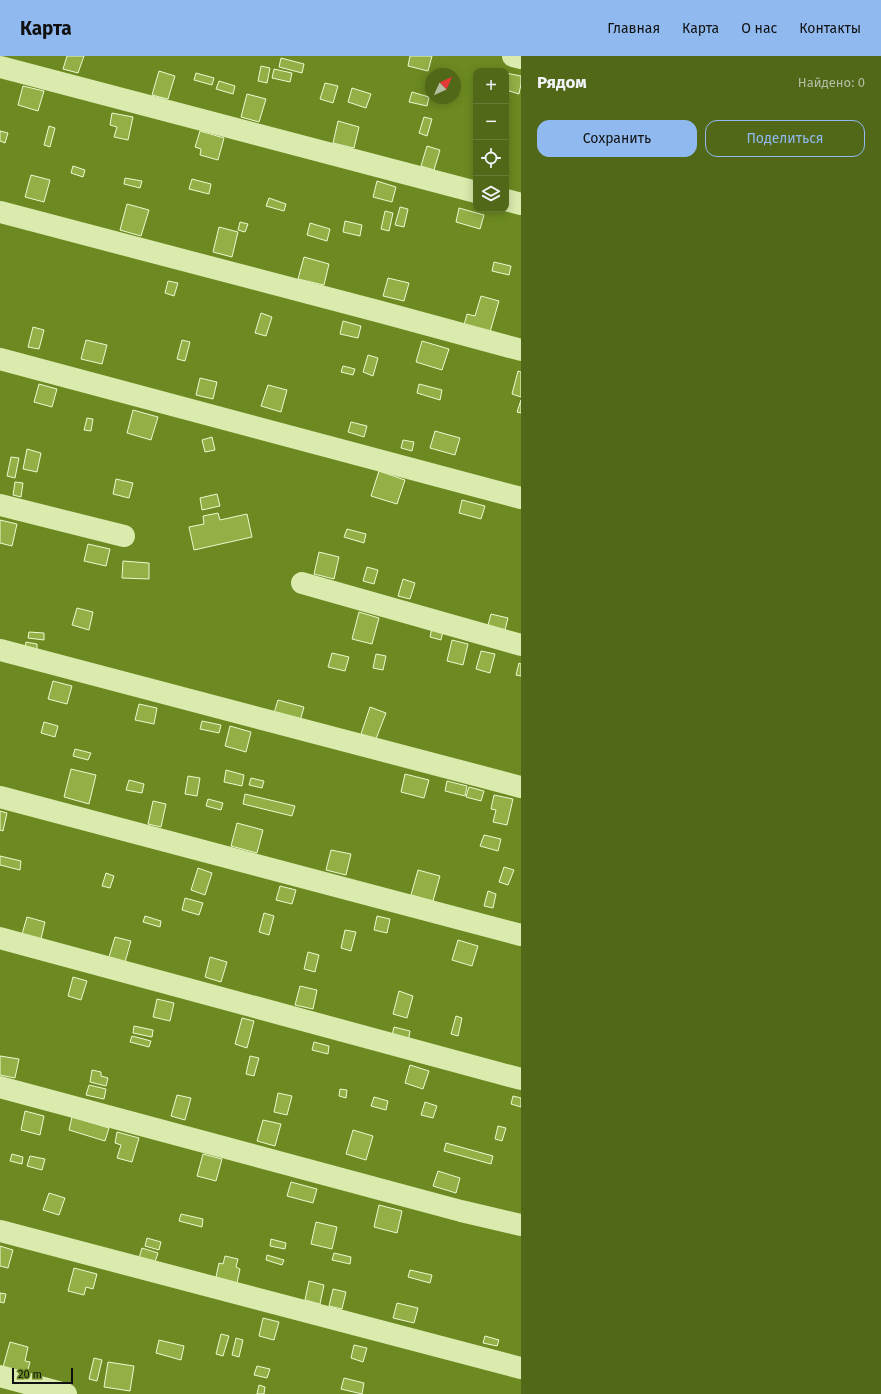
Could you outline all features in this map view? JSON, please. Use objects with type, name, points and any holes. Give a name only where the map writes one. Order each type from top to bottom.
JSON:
[{"type":"lane","points":[[513,56],[521,58]]},
{"type":"lane","points":[[0,67],[473,191]]},
{"type":"lane","points":[[509,201],[521,204]]},
{"type":"lane","points":[[0,212],[521,350]]},
{"type":"lane","points":[[0,359],[521,498]]},
{"type":"lane","points":[[0,505],[124,536]]},
{"type":"lane","points":[[302,583],[521,645]]},
{"type":"lane","points":[[0,650],[521,787]]},
{"type":"lane","points":[[0,797],[521,935]]},
{"type":"lane","points":[[0,938],[521,1080]]},
{"type":"lane","points":[[0,1087],[461,1211],[521,1225]]},
{"type":"lane","points":[[0,1230],[521,1368]]},
{"type":"lane","points":[[0,1376],[66,1394]]},
{"type":"building","points":[[67,56],[84,56],[78,73],[63,69]]},
{"type":"building","points":[[410,56],[432,56],[429,68],[425,68],[425,70],[408,66]]},
{"type":"building","points":[[281,58],[304,64],[302,73],[279,67]]},
{"type":"building","points":[[261,66],[270,68],[267,83],[258,81]]},
{"type":"building","points":[[274,69],[292,73],[290,82],[272,78]]},
{"type":"building","points":[[159,71],[175,76],[168,99],[152,95]]},
{"type":"building","points":[[196,73],[214,78],[212,85],[194,80]]},
{"type":"building","points":[[509,74],[521,76],[519,94],[509,91]]},
{"type":"building","points":[[219,81],[235,86],[233,94],[216,89]]},
{"type":"building","points":[[325,83],[338,86],[333,103],[320,99]]},
{"type":"building","points":[[23,86],[44,91],[38,111],[18,105]]},
{"type":"building","points":[[352,88],[371,94],[366,108],[348,102]]},
{"type":"building","points":[[412,92],[425,96],[425,104],[427,104],[427,106],[409,102]]},
{"type":"building","points":[[247,94],[266,99],[259,122],[241,117]]},
{"type":"building","points":[[112,113],[133,117],[128,140],[114,137],[117,127],[110,125]]},
{"type":"building","points":[[424,117],[432,119],[427,136],[419,133]]},
{"type":"building","points":[[338,121],[359,127],[354,148],[333,143]]},
{"type":"building","points":[[49,126],[55,128],[50,147],[44,145]]},
{"type":"building","points":[[0,131],[8,133],[5,143],[0,141]]},
{"type":"building","points":[[200,131],[224,138],[218,160],[200,155],[201,149],[195,147]]},
{"type":"building","points":[[427,146],[440,150],[434,170],[421,166]]},
{"type":"building","points":[[73,166],[85,170],[83,177],[71,173]]},
{"type":"building","points":[[31,175],[50,180],[44,202],[25,197]]},
{"type":"building","points":[[125,178],[142,181],[140,188],[124,184]]},
{"type":"building","points":[[192,179],[211,184],[209,194],[189,189]]},
{"type":"building","points":[[377,181],[396,187],[392,202],[373,197]]},
{"type":"building","points":[[269,198],[286,204],[284,211],[266,206]]},
{"type":"building","points":[[127,204],[149,210],[141,236],[120,230]]},
{"type":"building","points":[[400,207],[408,209],[404,227],[395,225]]},
{"type":"building","points":[[459,208],[484,215],[480,229],[456,222]]},
{"type":"building","points":[[385,211],[393,213],[389,231],[381,229]]},
{"type":"building","points":[[345,221],[362,225],[360,236],[343,232]]},
{"type":"building","points":[[240,222],[248,224],[245,232],[238,230]]},
{"type":"building","points":[[310,223],[330,229],[327,241],[307,235]]},
{"type":"building","points":[[219,227],[238,232],[232,257],[213,252]]},
{"type":"building","points":[[304,257],[329,264],[324,285],[298,279]]},
{"type":"building","points":[[494,262],[511,266],[509,275],[492,271]]},
{"type":"building","points":[[388,278],[409,283],[404,301],[383,296]]},
{"type":"building","points":[[168,281],[178,283],[174,296],[165,293]]},
{"type":"building","points":[[481,296],[499,301],[490,332],[464,325],[467,314],[475,316]]},
{"type":"building","points":[[261,313],[272,317],[266,336],[255,333]]},
{"type":"building","points":[[343,321],[361,326],[358,338],[340,334]]},
{"type":"building","points":[[33,327],[44,330],[39,349],[28,347]]},
{"type":"building","points":[[86,340],[107,345],[102,364],[81,359]]},
{"type":"building","points":[[182,340],[190,342],[185,361],[177,359]]},
{"type":"building","points":[[422,341],[449,349],[442,370],[416,362]]},
{"type":"building","points":[[368,355],[378,358],[373,376],[363,372]]},
{"type":"building","points":[[343,366],[355,369],[353,375],[341,372]]},
{"type":"building","points":[[518,371],[521,372],[521,397],[512,394]]},
{"type":"building","points":[[200,378],[217,382],[213,399],[196,395]]},
{"type":"building","points":[[39,384],[57,389],[52,407],[34,402]]},
{"type":"building","points":[[419,384],[442,390],[440,400],[417,393]]},
{"type":"building","points":[[268,385],[287,390],[281,412],[261,406]]},
{"type":"building","points":[[521,400],[521,413],[517,412]]},
{"type":"building","points":[[133,410],[158,417],[151,440],[127,433]]},
{"type":"building","points":[[87,418],[93,419],[91,431],[84,430]]},
{"type":"building","points":[[351,422],[367,426],[364,437],[348,432]]},
{"type":"building","points":[[435,431],[460,438],[455,455],[430,448]]},
{"type":"building","points":[[212,437],[215,450],[205,452],[202,440]]},
{"type":"building","points":[[403,440],[414,442],[412,451],[401,448]]},
{"type":"building","points":[[27,449],[41,453],[37,472],[23,469]]},
{"type":"building","points":[[11,457],[19,458],[15,478],[7,476]]},
{"type":"building","points":[[379,471],[405,480],[397,504],[371,496]]},
{"type":"building","points":[[116,479],[133,483],[129,498],[113,494]]},
{"type":"building","points":[[15,482],[23,483],[21,497],[13,495]]},
{"type":"building","points":[[217,494],[220,506],[202,510],[200,498]]},
{"type":"building","points":[[462,500],[485,506],[481,519],[459,513]]},
{"type":"building","points":[[218,513],[220,520],[247,514],[252,537],[194,550],[189,527],[204,524],[203,516]]},
{"type":"building","points":[[0,520],[17,524],[12,546],[0,543]]},
{"type":"building","points":[[347,529],[366,534],[364,543],[344,537]]},
{"type":"building","points":[[88,544],[110,549],[106,566],[84,561]]},
{"type":"building","points":[[319,552],[339,557],[334,579],[314,574]]},
{"type":"building","points":[[123,561],[149,563],[149,579],[122,578]]},
{"type":"building","points":[[367,567],[378,570],[374,584],[363,581]]},
{"type":"building","points":[[403,579],[415,583],[410,599],[398,596]]},
{"type":"building","points":[[77,608],[93,612],[89,630],[72,625]]},
{"type":"building","points":[[359,612],[379,618],[372,644],[352,639]]},
{"type":"building","points":[[491,614],[508,618],[505,630],[488,625]]},
{"type":"building","points":[[432,628],[443,631],[441,640],[430,637]]},
{"type":"building","points":[[29,632],[44,633],[44,640],[28,638]]},
{"type":"building","points":[[452,640],[468,644],[463,665],[447,661]]},
{"type":"building","points":[[26,642],[37,644],[37,651],[25,649]]},
{"type":"building","points":[[481,651],[495,654],[490,673],[476,669]]},
{"type":"building","points":[[332,653],[349,657],[345,671],[328,667]]},
{"type":"building","points":[[376,654],[386,656],[383,670],[373,668]]},
{"type":"building","points":[[519,663],[521,664],[521,676],[516,675]]},
{"type":"building","points":[[53,681],[72,686],[67,704],[48,699]]},
{"type":"building","points":[[278,700],[304,707],[300,721],[274,713]]},
{"type":"building","points":[[139,704],[157,708],[154,724],[135,720]]},
{"type":"building","points":[[370,707],[386,713],[376,739],[361,734]]},
{"type":"building","points":[[202,721],[221,725],[219,733],[200,729]]},
{"type":"building","points":[[44,722],[58,726],[55,737],[41,733]]},
{"type":"building","points":[[230,726],[251,732],[246,752],[225,746]]},
{"type":"building","points":[[75,749],[91,753],[88,760],[73,756]]},
{"type":"building","points":[[71,769],[96,775],[89,804],[64,797]]},
{"type":"building","points":[[226,770],[244,775],[242,786],[224,782]]},
{"type":"building","points":[[405,774],[429,780],[424,798],[401,792]]},
{"type":"building","points":[[188,776],[200,778],[197,796],[185,794]]},
{"type":"building","points":[[251,778],[264,781],[262,788],[249,785]]},
{"type":"building","points":[[129,780],[144,784],[142,793],[126,790]]},
{"type":"building","points":[[447,781],[467,786],[465,796],[445,791]]},
{"type":"building","points":[[469,787],[484,791],[481,801],[466,797]]},
{"type":"building","points":[[245,794],[295,806],[292,816],[243,804]]},
{"type":"building","points":[[494,795],[513,799],[507,825],[493,822],[496,810],[491,809]]},
{"type":"building","points":[[208,799],[223,803],[221,810],[206,806]]},
{"type":"building","points":[[153,801],[166,804],[161,827],[148,824]]},
{"type":"building","points":[[0,811],[7,813],[3,831],[0,830]]},
{"type":"building","points":[[237,823],[263,830],[257,853],[231,846]]},
{"type":"building","points":[[484,835],[501,839],[498,851],[480,846]]},
{"type":"building","points":[[331,850],[351,854],[346,875],[326,870]]},
{"type":"building","points":[[0,856],[21,861],[20,870],[0,865]]},
{"type":"building","points":[[504,867],[514,870],[508,885],[499,882]]},
{"type":"building","points":[[198,868],[212,873],[205,895],[191,890]]},
{"type":"building","points":[[418,870],[440,876],[433,901],[411,895]]},
{"type":"building","points":[[106,873],[114,876],[110,888],[102,886]]},
{"type":"building","points":[[280,886],[296,890],[292,904],[276,900]]},
{"type":"building","points":[[488,891],[496,894],[493,908],[484,906]]},
{"type":"building","points":[[185,898],[203,903],[199,915],[182,910]]},
{"type":"building","points":[[264,913],[274,916],[269,935],[259,932]]},
{"type":"building","points":[[145,916],[161,921],[160,927],[143,922]]},
{"type":"building","points":[[377,916],[390,919],[387,933],[374,930]]},
{"type":"building","points":[[27,917],[45,922],[41,939],[22,934]]},
{"type":"building","points":[[345,930],[356,932],[351,951],[341,948]]},
{"type":"building","points":[[115,937],[131,941],[125,962],[109,957]]},
{"type":"building","points":[[458,940],[478,946],[472,966],[452,960]]},
{"type":"building","points":[[308,952],[319,955],[315,972],[304,969]]},
{"type":"building","points":[[210,957],[227,962],[221,982],[205,977]]},
{"type":"building","points":[[73,977],[87,981],[81,1000],[68,996]]},
{"type":"building","points":[[300,986],[317,990],[313,1009],[295,1005]]},
{"type":"building","points":[[399,991],[413,996],[407,1018],[393,1014]]},
{"type":"building","points":[[157,999],[174,1003],[170,1021],[153,1017]]},
{"type":"building","points":[[456,1016],[462,1018],[458,1036],[451,1034]]},
{"type":"building","points":[[242,1018],[254,1021],[247,1048],[235,1044]]},
{"type":"building","points":[[134,1026],[153,1030],[152,1037],[133,1033]]},
{"type":"building","points":[[394,1027],[410,1031],[408,1043],[391,1039]]},
{"type":"building","points":[[132,1036],[151,1041],[149,1047],[130,1042]]},
{"type":"building","points":[[314,1042],[329,1046],[328,1054],[312,1050]]},
{"type":"building","points":[[0,1056],[19,1059],[15,1078],[0,1075]]},
{"type":"building","points":[[250,1056],[259,1058],[254,1076],[246,1074]]},
{"type":"building","points":[[410,1065],[429,1071],[423,1089],[405,1083]]},
{"type":"building","points":[[92,1070],[101,1072],[101,1076],[108,1078],[106,1086],[90,1082]]},
{"type":"building","points":[[89,1085],[106,1089],[104,1099],[86,1095]]},
{"type":"building","points":[[340,1089],[347,1090],[346,1098],[339,1096]]},
{"type":"building","points":[[278,1093],[292,1096],[287,1115],[274,1112]]},
{"type":"building","points":[[177,1095],[191,1098],[185,1120],[171,1116]]},
{"type":"building","points":[[513,1096],[521,1098],[521,1107],[511,1104]]},
{"type":"building","points":[[374,1097],[388,1101],[386,1110],[371,1106]]},
{"type":"building","points":[[425,1102],[437,1106],[433,1118],[421,1115]]},
{"type":"building","points":[[25,1111],[44,1116],[40,1135],[21,1130]]},
{"type":"building","points":[[72,1117],[109,1128],[105,1141],[69,1130]]},
{"type":"building","points":[[263,1120],[281,1124],[275,1146],[257,1141]]},
{"type":"building","points":[[498,1126],[506,1128],[502,1141],[495,1139]]},
{"type":"building","points":[[353,1130],[373,1136],[366,1160],[346,1154]]},
{"type":"building","points":[[117,1132],[139,1138],[132,1162],[117,1158],[121,1145],[115,1143]]},
{"type":"building","points":[[446,1143],[493,1156],[491,1164],[444,1151]]},
{"type":"building","points":[[12,1154],[23,1157],[22,1164],[10,1161]]},
{"type":"building","points":[[203,1154],[222,1159],[216,1181],[197,1176]]},
{"type":"building","points":[[30,1156],[45,1159],[42,1170],[27,1166]]},
{"type":"building","points":[[438,1171],[460,1178],[456,1193],[433,1186]]},
{"type":"building","points":[[291,1182],[317,1189],[313,1203],[287,1196]]},
{"type":"building","points":[[49,1193],[65,1198],[59,1215],[43,1210]]},
{"type":"building","points":[[379,1205],[402,1211],[397,1233],[374,1227]]},
{"type":"building","points":[[181,1214],[203,1219],[202,1227],[179,1221]]},
{"type":"building","points":[[316,1222],[337,1227],[332,1249],[311,1244]]},
{"type":"building","points":[[147,1238],[161,1242],[159,1250],[145,1246]]},
{"type":"building","points":[[271,1239],[286,1243],[285,1249],[270,1246]]},
{"type":"building","points":[[0,1246],[13,1250],[8,1268],[0,1266]]},
{"type":"building","points":[[142,1248],[158,1253],[155,1262],[139,1258]]},
{"type":"building","points":[[334,1253],[351,1257],[350,1264],[332,1260]]},
{"type":"building","points":[[267,1255],[284,1260],[282,1265],[266,1260]]},
{"type":"building","points":[[225,1256],[238,1259],[236,1267],[240,1269],[237,1283],[216,1277],[219,1263],[223,1264]]},
{"type":"building","points":[[74,1268],[97,1274],[93,1289],[86,1287],[84,1295],[68,1291]]},
{"type":"building","points":[[410,1270],[432,1275],[430,1283],[408,1277]]},
{"type":"building","points":[[309,1281],[324,1285],[320,1304],[305,1300]]},
{"type":"building","points":[[333,1289],[346,1292],[342,1309],[329,1306]]},
{"type":"building","points":[[0,1293],[6,1294],[4,1303],[0,1302]]},
{"type":"building","points":[[397,1303],[418,1308],[414,1323],[393,1318]]},
{"type":"building","points":[[263,1318],[279,1322],[274,1340],[259,1336]]},
{"type":"building","points":[[221,1334],[229,1336],[223,1356],[216,1354]]},
{"type":"building","points":[[485,1336],[499,1340],[497,1346],[483,1343]]},
{"type":"building","points":[[236,1338],[243,1340],[239,1357],[232,1355]]},
{"type":"building","points":[[159,1340],[184,1346],[181,1360],[156,1353]]},
{"type":"building","points":[[10,1342],[28,1347],[25,1361],[30,1362],[27,1373],[3,1367]]},
{"type":"building","points":[[354,1345],[367,1348],[363,1362],[351,1358]]},
{"type":"building","points":[[94,1358],[102,1360],[97,1381],[89,1379]]},
{"type":"building","points":[[108,1362],[134,1366],[130,1391],[104,1387]]},
{"type":"building","points":[[257,1366],[270,1369],[267,1378],[254,1375]]},
{"type":"building","points":[[344,1378],[364,1383],[362,1394],[341,1389]]},
{"type":"building","points":[[259,1385],[265,1387],[264,1394],[257,1394]]}]
